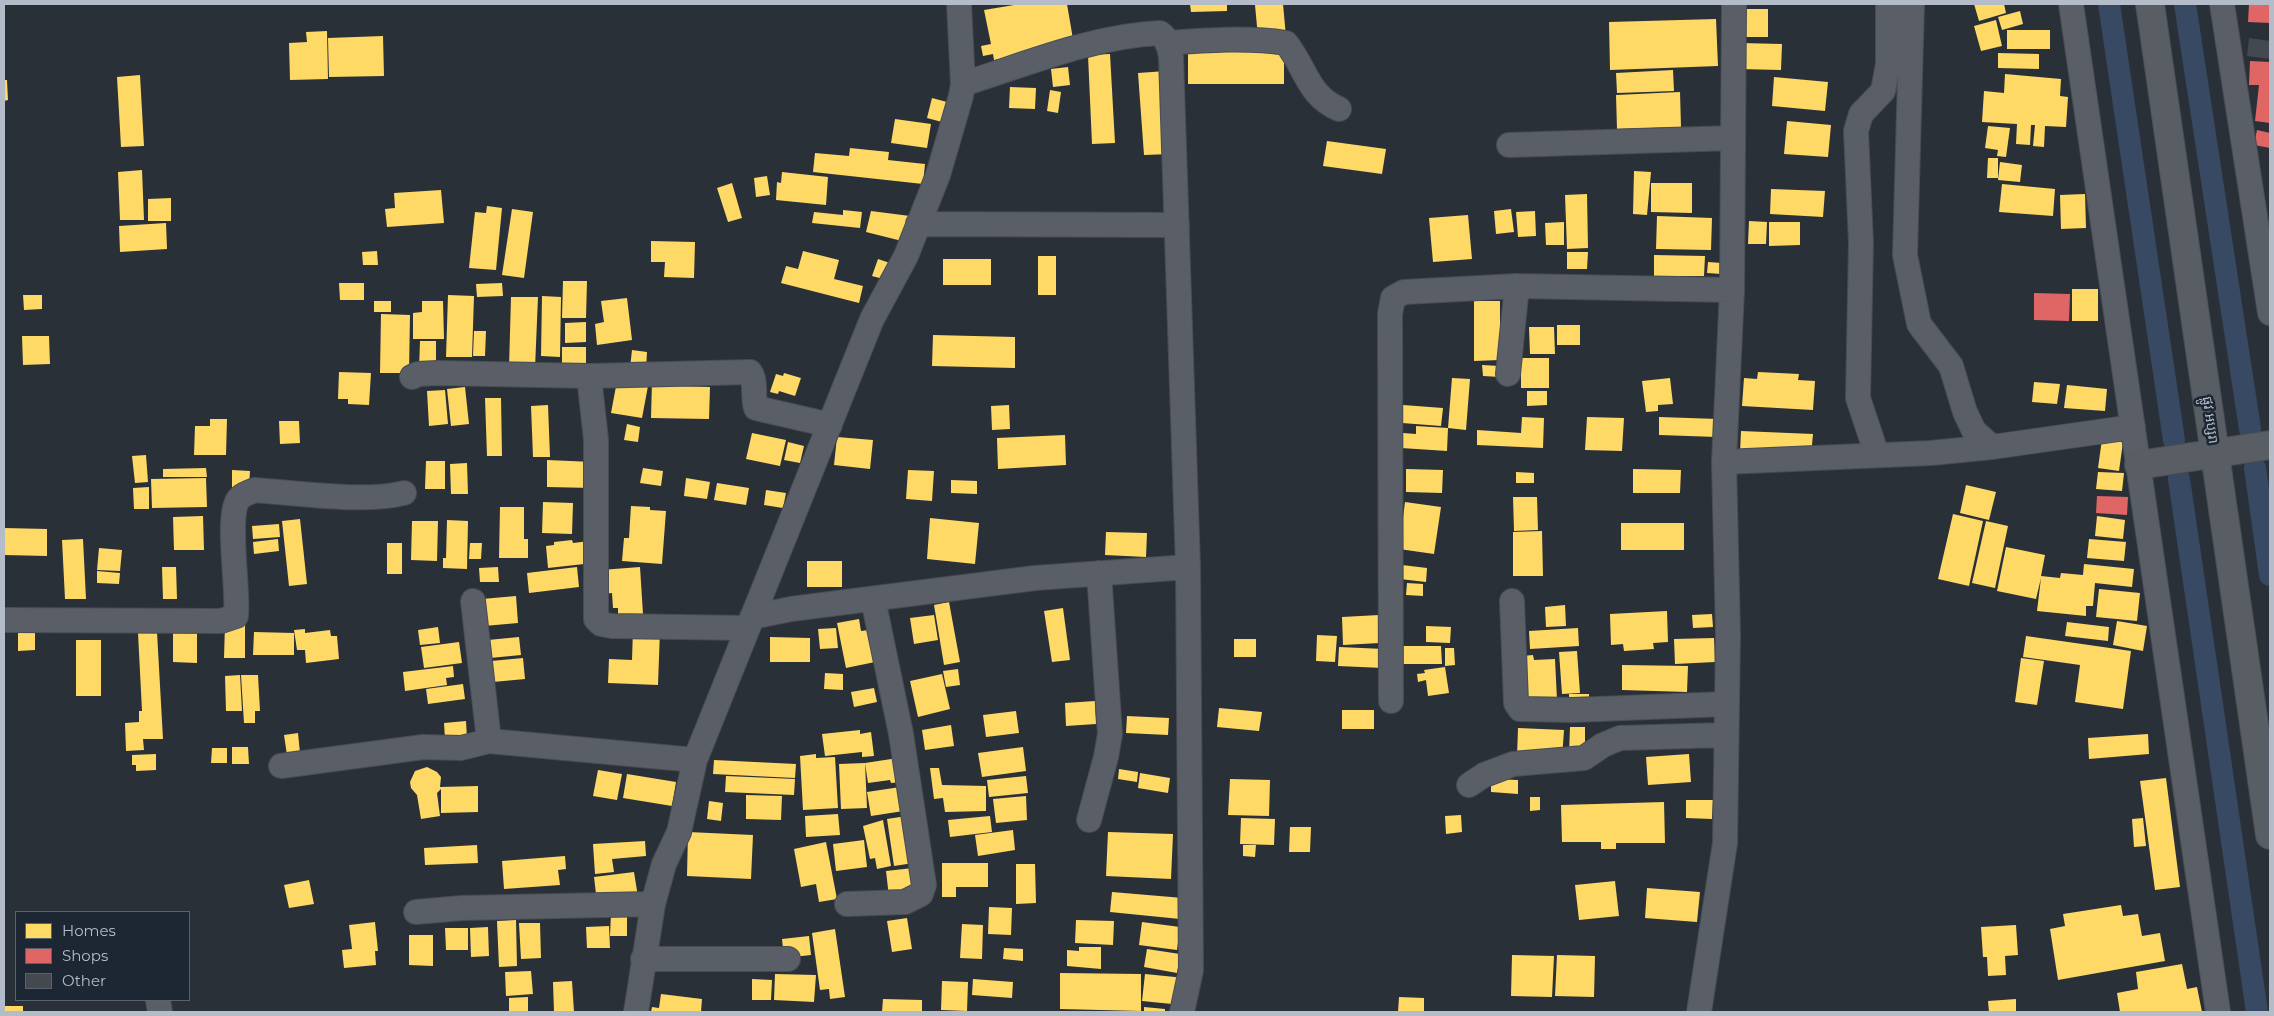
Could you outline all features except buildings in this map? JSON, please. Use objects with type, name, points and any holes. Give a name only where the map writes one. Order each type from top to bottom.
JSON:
[{"type":"main road","name":"ផ្លូវ អប្សរា","points":[[2150,4],[2270,835]]},
{"type":"main road","points":[[2139,465],[2270,445]]},
{"type":"street","points":[[636,1012],[643,959],[654,904],[664,864],[679,832],[695,760],[872,319],[906,256],[938,175],[963,84],[959,4]]},
{"type":"street","points":[[1699,1012],[1725,843],[1725,735],[1728,634],[1724,462],[1732,290],[1734,4]]},
{"type":"street","points":[[1878,455],[1858,398],[1861,243],[1856,131],[1861,114],[1883,91],[1888,64],[1888,4]]},
{"type":"street","points":[[1912,4],[1905,255],[1919,324],[1950,366],[1965,412],[1974,431],[1992,447]]},
{"type":"street","points":[[2071,4],[2218,1012]]},
{"type":"street","points":[[2222,4],[2270,313]]},
{"type":"street","points":[[963,84],[1095,43],[1131,35],[1160,33],[1166,36],[1170,58],[1177,225],[1188,567],[1191,970],[1182,1012]]},
{"type":"street","points":[[1167,43],[1211,40],[1269,40],[1286,43],[1316,95],[1327,104],[1339,109]]},
{"type":"street","points":[[1508,145],[1733,138]]},
{"type":"street","points":[[918,224],[1177,225]]},
{"type":"street","points":[[1391,701],[1390,314],[1392,298],[1404,292],[1517,286],[1732,290]]},
{"type":"street","points":[[1508,374],[1517,286]]},
{"type":"street","points":[[412,377],[418,374],[438,373],[589,376],[750,372],[754,377],[754,401],[756,408],[830,425]]},
{"type":"street","points":[[589,376],[596,440],[596,619],[601,624],[612,626],[750,622],[791,609],[1035,578],[1188,567]]},
{"type":"street","points":[[1724,462],[1878,455],[1992,447],[2133,426]]},
{"type":"street","points":[[4,620],[221,621],[236,616],[238,600],[232,520],[237,500],[244,495],[255,490],[343,496],[393,496],[404,494]]},
{"type":"street","points":[[1089,820],[1106,757],[1110,734],[1099,573]]},
{"type":"street","points":[[847,904],[905,902],[921,894],[924,884],[901,734],[873,599]]},
{"type":"street","points":[[473,601],[489,741]]},
{"type":"street","points":[[1512,601],[1516,703],[1520,709],[1573,710],[1726,704]]},
{"type":"street","points":[[1469,784],[1484,775],[1513,764],[1584,758],[1603,745],[1620,738],[1725,735]]},
{"type":"street","points":[[281,766],[416,748],[461,748],[489,741],[695,760]]},
{"type":"street","points":[[416,912],[462,908],[654,904]]},
{"type":"street","points":[[643,959],[788,959]]},
{"type":"waterway","points":[[2109,4],[2174,440]]},
{"type":"waterway","points":[[2185,4],[2250,429]]},
{"type":"waterway","points":[[2255,468],[2270,575]]},
{"type":"waterway","points":[[2179,479],[2257,1012]]}]
